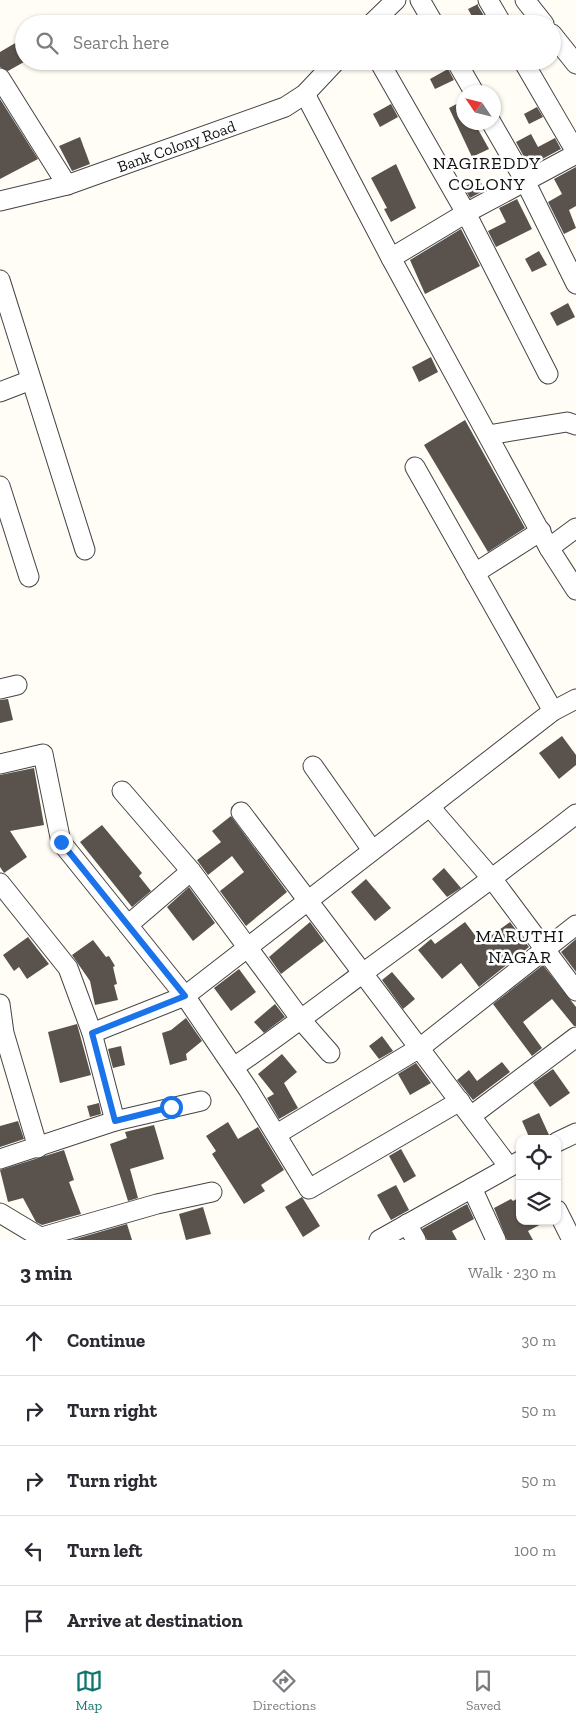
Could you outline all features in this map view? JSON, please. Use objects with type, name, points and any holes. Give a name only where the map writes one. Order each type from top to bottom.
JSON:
[{"type":"street","points":[[380,15],[396,0]]},
{"type":"street","points":[[420,0],[429,15]]},
{"type":"street","points":[[488,0],[497,15]]},
{"type":"street","points":[[525,0],[537,15]]},
{"type":"street","points":[[561,45],[576,64]]},
{"type":"street","name":"Bank Colony Road","points":[[0,201],[66,184],[285,107],[305,94],[328,70]]},
{"type":"street","points":[[385,70],[466,213],[548,374]]},
{"type":"street","points":[[461,70],[470,85]]},
{"type":"street","points":[[391,258],[466,213],[576,153],[529,70]]},
{"type":"street","points":[[0,78],[66,184]]},
{"type":"street","points":[[305,94],[391,258],[549,548],[576,590]]},
{"type":"street","points":[[497,130],[526,180],[576,284]]},
{"type":"street","points":[[0,280],[84,550]]},
{"type":"street","points":[[0,392],[31,380]]},
{"type":"street","points":[[488,434],[567,422],[576,425]]},
{"type":"street","points":[[415,467],[553,710]]},
{"type":"street","points":[[0,486],[29,577]]},
{"type":"street","points":[[549,548],[576,528]]},
{"type":"street","points":[[475,573],[541,531]]},
{"type":"street","points":[[92,1033],[185,996],[553,710],[575,701]]},
{"type":"street","points":[[0,764],[43,754],[61,842],[185,996],[234,1067],[309,1189],[466,1109],[576,1037]]},
{"type":"street","points":[[313,766],[372,850]]},
{"type":"street","points":[[122,791],[191,871],[302,1020],[330,1053]]},
{"type":"street","points":[[430,806],[492,880],[576,991]]},
{"type":"street","points":[[241,812],[362,974],[421,1047],[466,1109],[514,1164],[472,1188],[412,1232],[379,1240]]},
{"type":"street","points":[[234,1067],[302,1020],[492,880],[576,814]]},
{"type":"street","points":[[128,925],[191,871]]},
{"type":"street","points":[[0,883],[68,968],[92,1033],[115,1121]]},
{"type":"street","points":[[276,1134],[421,1047],[576,925]]},
{"type":"street","points":[[0,1004],[4,1033],[38,1148]]},
{"type":"street","points":[[0,1159],[115,1121],[201,1101]]},
{"type":"street","points":[[561,1140],[576,1133]]},
{"type":"street","points":[[472,1188],[496,1240]]},
{"type":"street","points":[[0,1213],[43,1239],[158,1204],[212,1192]]},
{"type":"street","points":[[561,1218],[572,1240]]},
{"type":"building","points":[[478,4],[484,15],[471,15],[468,9]]},
{"type":"building","points":[[15,43],[15,67],[8,71],[0,67],[0,52]]},
{"type":"building","points":[[449,70],[454,80],[435,89],[430,79]]},
{"type":"building","points":[[0,99],[38,159],[0,179]]},
{"type":"building","points":[[391,104],[398,117],[380,127],[373,114]]},
{"type":"building","points":[[456,104],[456,123],[449,108]]},
{"type":"building","points":[[537,107],[543,117],[529,124],[524,114]]},
{"type":"building","points":[[459,130],[478,130],[489,149],[472,157]]},
{"type":"building","points":[[531,134],[538,147],[555,138],[561,149],[529,166],[516,142]]},
{"type":"building","points":[[80,137],[90,164],[72,171],[59,146]]},
{"type":"building","points":[[396,164],[416,208],[391,222],[384,209],[387,208],[371,178]]},
{"type":"building","points":[[576,167],[576,206],[569,210],[576,228],[564,234],[548,202],[562,194],[554,179]]},
{"type":"building","points":[[479,179],[485,190],[470,198],[464,187]]},
{"type":"building","points":[[517,199],[532,229],[496,247],[488,231],[506,222],[499,208]]},
{"type":"building","points":[[461,229],[480,266],[425,294],[410,260]]},
{"type":"building","points":[[539,251],[547,265],[532,272],[525,259]]},
{"type":"building","points":[[568,303],[575,317],[557,326],[550,313]]},
{"type":"building","points":[[431,357],[438,372],[419,382],[412,367]]},
{"type":"building","points":[[465,420],[525,528],[488,552],[424,445]]},
{"type":"building","points":[[8,699],[13,720],[0,723],[0,700]]},
{"type":"building","points":[[562,736],[576,755],[576,765],[559,779],[539,753]]},
{"type":"building","points":[[34,768],[44,825],[10,831],[27,857],[4,873],[0,867],[0,775]]},
{"type":"building","points":[[231,816],[287,892],[246,926],[220,891],[244,872],[232,856],[208,875],[197,860],[221,842],[212,831]]},
{"type":"building","points":[[102,825],[142,873],[139,876],[151,891],[132,907],[80,842]]},
{"type":"building","points":[[444,868],[461,888],[447,897],[432,879]]},
{"type":"building","points":[[366,879],[391,908],[375,921],[351,892]]},
{"type":"building","points":[[189,887],[215,923],[193,941],[167,907]]},
{"type":"building","points":[[310,922],[324,941],[281,974],[269,957]]},
{"type":"building","points":[[465,922],[481,943],[510,922],[529,947],[479,987],[461,963],[442,979],[418,950],[431,939],[435,944]]},
{"type":"building","points":[[28,937],[49,964],[27,979],[19,967],[14,971],[3,955]]},
{"type":"building","points":[[576,939],[576,972],[561,952]]},
{"type":"building","points":[[93,940],[106,957],[109,956],[115,966],[113,967],[117,984],[114,985],[118,1000],[95,1005],[90,981],[72,955]]},
{"type":"building","points":[[543,965],[576,1007],[576,1026],[552,999],[523,1022],[542,1048],[532,1056],[493,1004]]},
{"type":"building","points":[[239,969],[256,992],[231,1011],[214,988]]},
{"type":"building","points":[[392,972],[415,999],[403,1009],[382,980]]},
{"type":"building","points":[[275,1004],[285,1017],[264,1033],[254,1022]]},
{"type":"building","points":[[186,1018],[202,1041],[186,1054],[187,1060],[170,1065],[162,1033],[171,1030]]},
{"type":"building","points":[[77,1024],[91,1075],[60,1083],[48,1032]]},
{"type":"building","points":[[382,1036],[393,1051],[379,1059],[369,1046]]},
{"type":"building","points":[[121,1046],[125,1065],[113,1068],[108,1049]]},
{"type":"building","points":[[282,1054],[297,1072],[284,1083],[298,1108],[279,1119],[267,1098],[274,1094],[258,1074]]},
{"type":"building","points":[[502,1062],[510,1072],[473,1100],[457,1080],[469,1070],[477,1081]]},
{"type":"building","points":[[416,1063],[431,1083],[410,1095],[398,1074]]},
{"type":"building","points":[[553,1069],[570,1093],[550,1107],[533,1083]]},
{"type":"building","points":[[99,1103],[101,1114],[90,1117],[87,1106]]},
{"type":"building","points":[[539,1113],[549,1135],[528,1135],[522,1121]]},
{"type":"building","points":[[18,1121],[24,1139],[0,1147],[0,1126]]},
{"type":"building","points":[[228,1122],[238,1139],[258,1127],[284,1170],[261,1185],[265,1191],[244,1204],[212,1154],[216,1151],[206,1136]]},
{"type":"building","points":[[154,1125],[164,1159],[130,1169],[138,1198],[128,1201],[110,1144],[127,1138],[125,1132]]},
{"type":"building","points":[[401,1149],[416,1176],[404,1183],[389,1156]]},
{"type":"building","points":[[64,1150],[74,1180],[69,1182],[81,1214],[42,1225],[36,1222],[23,1198],[8,1202],[0,1170]]},
{"type":"building","points":[[396,1185],[409,1210],[391,1220],[377,1195]]},
{"type":"building","points":[[302,1197],[320,1226],[303,1237],[285,1207]]},
{"type":"building","points":[[511,1199],[513,1201],[516,1199],[516,1225],[539,1225],[528,1231],[533,1240],[507,1240],[494,1208]]},
{"type":"building","points":[[467,1204],[474,1219],[452,1231],[457,1240],[427,1240],[422,1229]]},
{"type":"building","points":[[203,1207],[211,1234],[186,1240],[179,1214]]},
{"type":"building","points":[[127,1224],[132,1240],[72,1240]]},
{"type":"district","name":"NAGIREDDY COLONY","points":[[487,173]]},
{"type":"district","name":"MARUTHI NAGAR","points":[[520,946]]},
{"type":"route","points":[[61,842],[185,996],[92,1033],[115,1121],[171,1107]]}]
